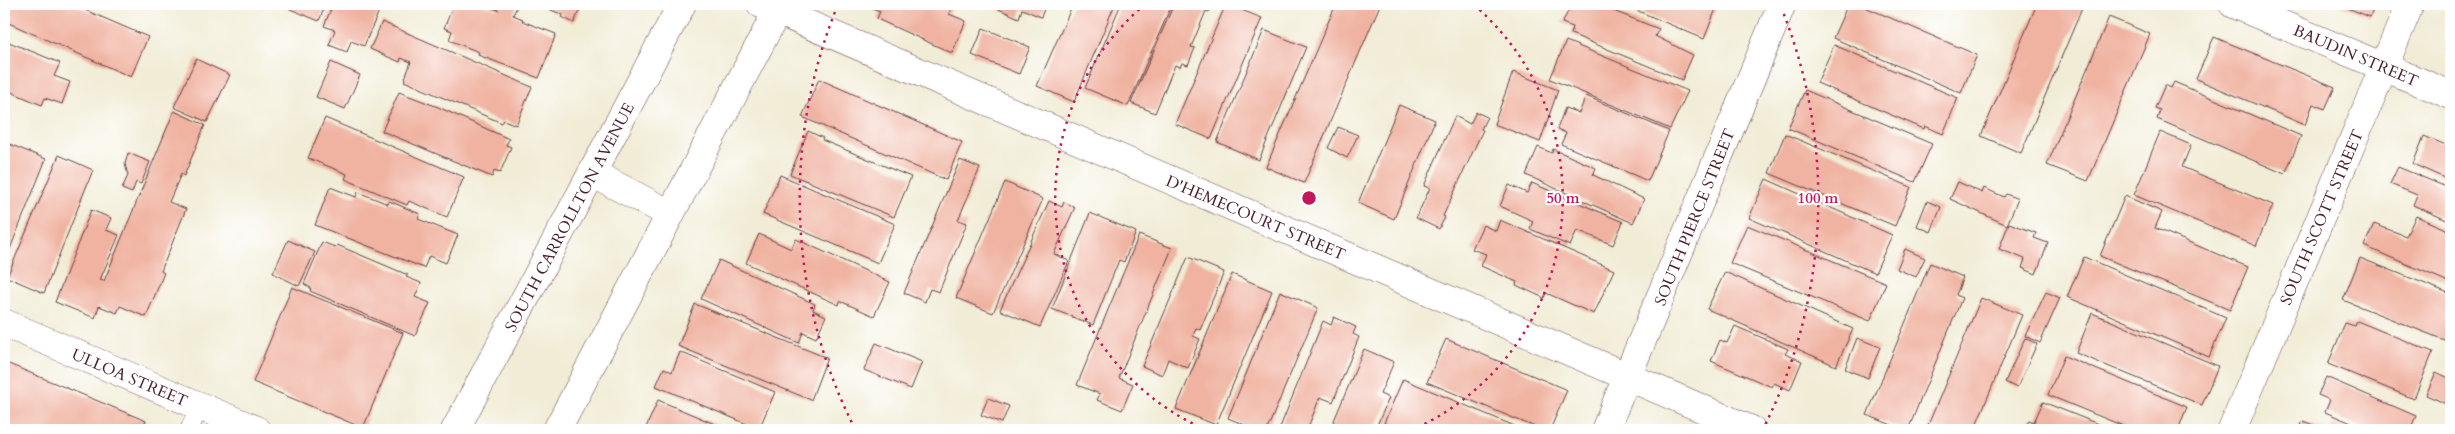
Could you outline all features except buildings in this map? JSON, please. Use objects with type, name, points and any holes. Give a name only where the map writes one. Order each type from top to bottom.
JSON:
[{"type":"street","name":"SOUTH CARROLLTON AVENUE","points":[[455,430],[682,4]]},
{"type":"street","name":"SOUTH PIERCE STREET","points":[[1605,430],[1782,4]]},
{"type":"street","name":"BAUDIN STREET","points":[[2233,4],[2451,95]]},
{"type":"street","name":"SOUTH SCOTT STREET","points":[[2232,430],[2410,4]]},
{"type":"street","points":[[557,430],[670,214],[773,6]]},
{"type":"street","name":"D'HEMECOURT STREET","points":[[773,6],[1752,430]]},
{"type":"street","points":[[592,173],[670,214]]},
{"type":"street","name":"ULLOA STREET","points":[[4,323],[194,418],[256,430]]}]
